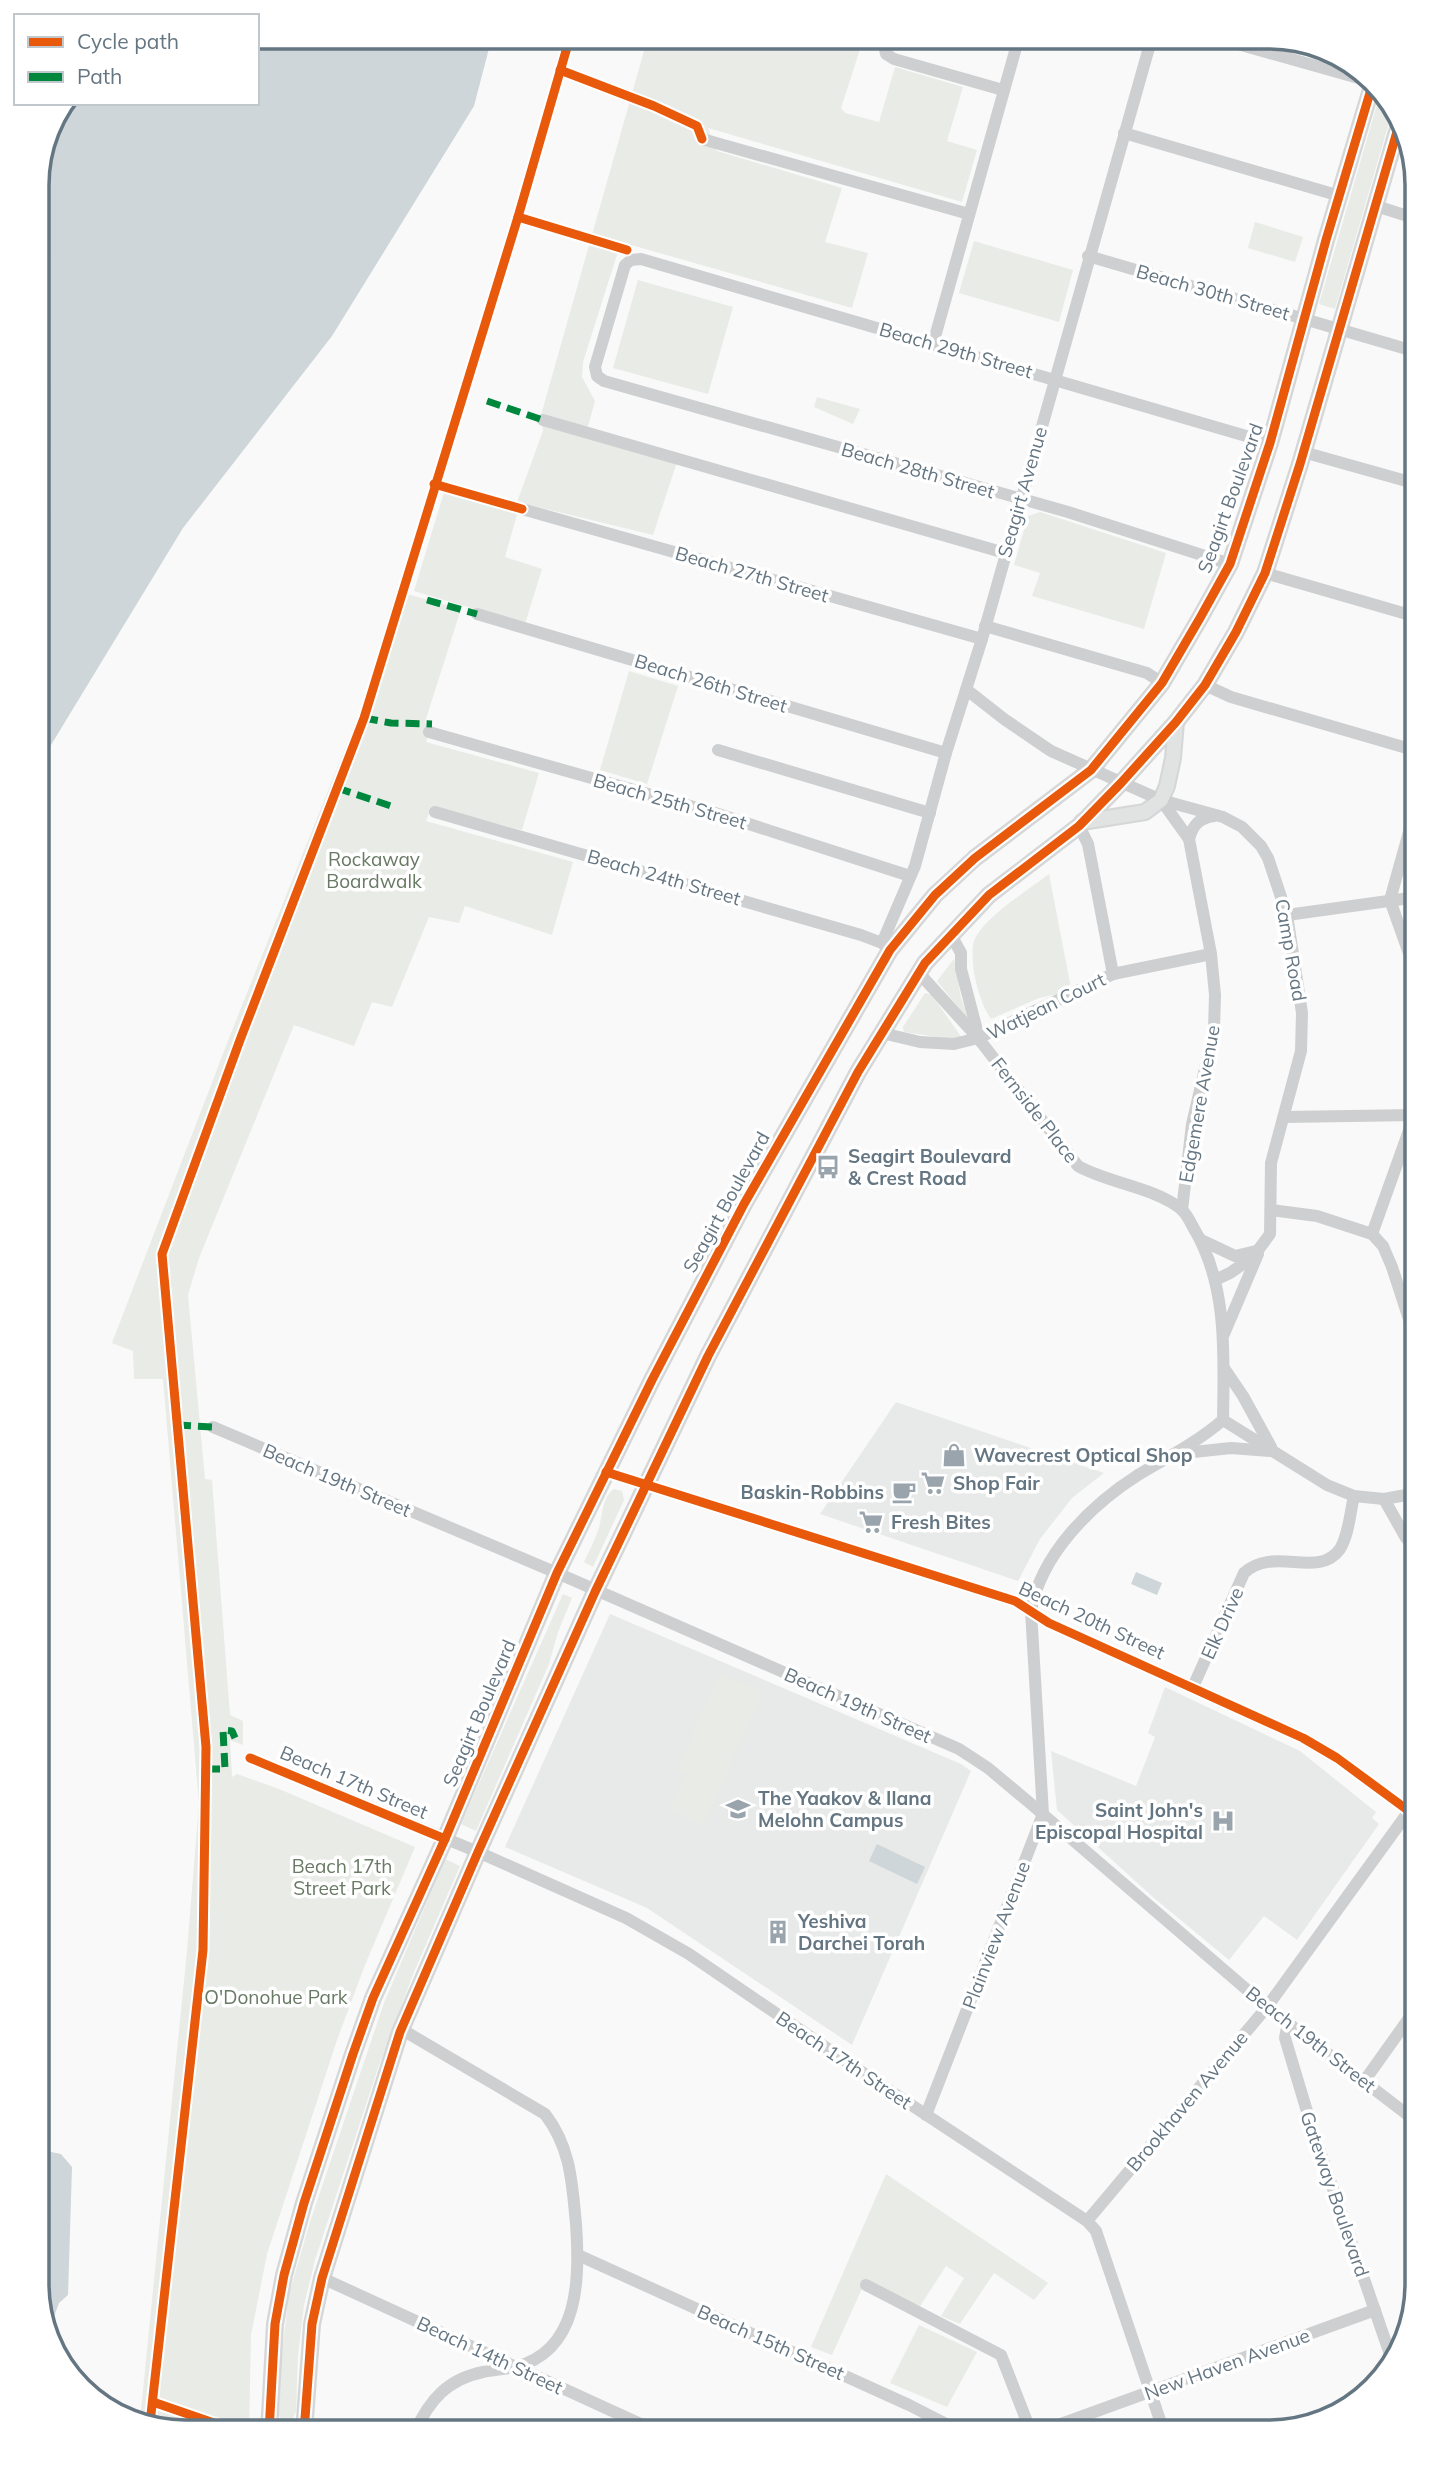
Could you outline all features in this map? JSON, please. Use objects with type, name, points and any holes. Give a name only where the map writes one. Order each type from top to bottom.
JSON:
[{"type":"main road","name":"Seagirt Boulevard","points":[[270,2420],[275,2324],[284,2275],[352,2054],[373,1998],[557,1573],[752,1187],[886,946],[975,858],[1091,770],[1161,683],[1230,564],[1270,443],[1370,94]]},
{"type":"main road","points":[[305,2420],[312,2323],[322,2278],[401,2029],[478,1852],[646,1484],[714,1344],[858,1072],[919,973],[989,895],[1080,824],[1121,783],[1205,685],[1237,632],[1265,573],[1340,330],[1396,136]]},
{"type":"main road","points":[[1080,824],[1145,812],[1161,800],[1173,758],[1176,722]]},
{"type":"street","points":[[885,49],[886,54],[894,59],[1003,90]]},
{"type":"street","points":[[933,344],[1015,49]]},
{"type":"street","name":"Seagirt Avenue","points":[[886,946],[930,813],[982,639],[1148,49]]},
{"type":"street","points":[[1255,49],[1351,77]]},
{"type":"street","points":[[1124,133],[1340,196]]},
{"type":"street","points":[[702,139],[969,214]]},
{"type":"street","points":[[1376,206],[1405,215]]},
{"type":"street","name":"Beach 30th Street","points":[[1088,256],[1405,349]]},
{"type":"street","name":"Beach 29th Street","points":[[604,381],[597,376],[595,367],[625,265],[631,260],[641,259],[1270,443]]},
{"type":"street","name":"Beach 28th Street","points":[[604,381],[1021,499],[1230,564]]},
{"type":"street","points":[[542,419],[1005,553]]},
{"type":"street","points":[[1303,452],[1405,481]]},
{"type":"street","name":"Beach 27th Street","points":[[522,509],[982,639]]},
{"type":"street","points":[[1265,573],[1405,614]]},
{"type":"street","name":"Beach 26th Street","points":[[477,614],[946,753]]},
{"type":"street","points":[[985,626],[1147,673],[1161,683]]},
{"type":"street","points":[[1205,685],[1231,697],[1405,748]]},
{"type":"street","name":"Camp Road","points":[[967,690],[1052,751],[1161,800],[1223,817],[1242,827],[1262,846],[1280,890],[1287,915],[1303,1029],[1301,1051],[1271,1163],[1270,1234],[1259,1250],[1223,1336]]},
{"type":"street","name":"Beach 25th Street","points":[[429,732],[715,813],[910,876]]},
{"type":"street","points":[[718,750],[930,813]]},
{"type":"street","name":"Edgemere Avenue","points":[[1161,800],[1189,839],[1211,954],[1215,995],[1214,1030],[1192,1124],[1182,1210]]},
{"type":"street","name":"Beach 24th Street","points":[[435,812],[730,896],[886,946]]},
{"type":"street","points":[[1189,839],[1193,827],[1199,821],[1209,817],[1223,817]]},
{"type":"street","points":[[1080,824],[1088,844],[1113,974]]},
{"type":"street","points":[[1405,846],[1390,900],[1405,942]]},
{"type":"street","points":[[1287,915],[1405,898]]},
{"type":"street","name":"Fernside Place","points":[[951,935],[961,953],[961,970],[978,1038]]},
{"type":"street","name":"Watjean Court","points":[[882,1033],[920,1042],[954,1044],[978,1038],[1113,974],[1211,954]]},
{"type":"street","name":"Fernside Place","points":[[919,973],[978,1038],[1078,1166],[1094,1175],[1146,1191],[1182,1210],[1201,1240],[1215,1280],[1223,1336],[1223,1420]]},
{"type":"street","points":[[1284,1117],[1405,1113]]},
{"type":"street","points":[[1372,1234],[1405,1143]]},
{"type":"street","points":[[1271,1210],[1317,1216],[1372,1234],[1382,1246],[1392,1267],[1405,1307]]},
{"type":"street","points":[[1201,1240],[1236,1256],[1259,1250]]},
{"type":"street","points":[[1215,1280],[1230,1273],[1259,1250]]},
{"type":"street","points":[[1224,1368],[1273,1451]]},
{"type":"street","points":[[1223,1420],[1327,1485],[1353,1496],[1384,1499],[1405,1495]]},
{"type":"street","name":"Plainview Avenue","points":[[926,2115],[1043,1814],[1031,1611],[1034,1594],[1049,1563],[1074,1529],[1104,1499],[1138,1475],[1204,1436],[1223,1420]]},
{"type":"street","name":"Beach 19th Street","points":[[213,1427],[557,1573],[595,1592],[959,1749],[988,1768],[1043,1814],[1267,2007],[1405,2112]]},
{"type":"street","points":[[1176,1454],[1231,1448],[1273,1451]]},
{"type":"street","name":"Beach 20th Street","points":[[606,1472],[1015,1601],[1049,1623],[1193,1687],[1324,1750],[1405,1808]]},
{"type":"street","name":"Elk Drive","points":[[1193,1687],[1244,1573],[1253,1565],[1269,1560],[1319,1564],[1330,1558],[1339,1550],[1344,1539],[1353,1496]]},
{"type":"street","points":[[1384,1499],[1405,1536]]},
{"type":"street","name":"Beach 17th Street","points":[[250,1758],[478,1852],[626,1918],[689,1954],[1087,2221]]},
{"type":"street","name":"Brookhaven Avenue","points":[[1087,2221],[1267,2007],[1405,1825]]},
{"type":"street","name":"Gateway Boulevard","points":[[1287,2022],[1285,2038],[1312,2128],[1388,2349]]},
{"type":"street","points":[[1365,2080],[1405,2024]]},
{"type":"street","points":[[401,2029],[545,2113],[558,2131],[566,2151],[573,2192],[578,2255],[575,2303],[559,2336],[543,2353],[517,2367],[472,2375],[443,2388],[430,2402],[421,2420]]},
{"type":"street","points":[[1087,2221],[1096,2231],[1160,2420]]},
{"type":"street","name":"Beach 15th Street","points":[[578,2255],[939,2420]]},
{"type":"street","name":"Beach 14th Street","points":[[322,2278],[632,2420]]},
{"type":"street","points":[[866,2285],[1001,2355],[1033,2420]]},
{"type":"street","name":"New Haven Avenue","points":[[1072,2420],[1375,2311]]},
{"type":"shaded area","points":[[259,49],[489,49],[474,106],[332,336],[183,528],[49,748],[49,176],[59,133],[72,109],[75,105],[259,105]]},
{"type":"shaded area","points":[[896,1402],[1104,1473],[1072,1498],[1040,1539],[1018,1581],[820,1514]]},
{"type":"shaded area","points":[[1136,1572],[1162,1583],[1157,1595],[1131,1584]]},
{"type":"shaded area","name":"The Yaakov & Ilana Melohn Campus","points":[[610,1614],[961,1764],[971,1771],[852,2045],[647,1908],[505,1847]]},
{"type":"shaded area","name":"Saint John's Episcopal Hospital","points":[[1165,1687],[1300,1751],[1376,1812],[1372,1818],[1379,1824],[1297,1940],[1264,1916],[1229,1960],[1154,1898],[1057,1810],[1051,1751],[1136,1786],[1155,1737],[1148,1733]]},
{"type":"shaded area","points":[[877,1844],[925,1867],[917,1884],[869,1861]]},
{"type":"shaded area","points":[[49,2152],[61,2154],[72,2167],[68,2295],[59,2303],[54,2318],[49,2284]]},
{"type":"green space","points":[[645,49],[860,49],[841,108],[845,113],[879,122],[895,67],[963,87],[947,141],[977,150],[962,202],[708,128],[717,151],[842,188],[825,242],[868,253],[852,308],[621,242],[583,362],[582,377],[595,401],[587,430],[541,415]]},
{"type":"green space","points":[[1377,103],[1389,122],[1335,309],[1319,304]]},
{"type":"green space","points":[[1255,222],[1303,237],[1295,262],[1248,248]]},
{"type":"green space","points":[[974,241],[1073,270],[1059,322],[959,293]]},
{"type":"green space","points":[[638,280],[733,307],[708,394],[613,368]]},
{"type":"green space","points":[[817,397],[860,409],[853,424],[814,407]]},
{"type":"green space","points":[[542,422],[677,462],[653,535],[517,502],[543,431]]},
{"type":"green space","points":[[445,489],[518,511],[505,557],[542,569],[525,624],[414,591]]},
{"type":"green space","points":[[1040,512],[1166,553],[1144,629],[1032,596],[1040,573],[1014,565],[1028,516]]},
{"type":"green space","points":[[396,591],[461,609],[425,722],[429,732],[426,742],[539,773],[522,830],[431,808],[426,821],[573,862],[552,935],[465,906],[459,923],[429,917],[392,1007],[372,1002],[354,1046],[294,1025],[199,1258],[188,1295],[205,1479],[212,1480],[230,1715],[243,1721],[243,1745],[230,1740],[232,1777],[237,1774],[279,1789],[415,1847],[365,1965],[337,2040],[267,2254],[251,2335],[249,2420],[176,2420],[141,2413],[199,1804],[163,1379],[134,1379],[133,1351],[112,1343],[231,1033],[360,711]]},
{"type":"green space","points":[[629,671],[678,686],[647,784],[600,770]]},
{"type":"green space","points":[[1049,874],[1070,983],[1068,989],[1039,998],[991,1019],[981,999],[974,974],[973,945],[984,926],[994,916]]},
{"type":"green space","points":[[954,959],[961,998],[970,1022],[937,981]]},
{"type":"green space","points":[[925,993],[932,995],[964,1041],[904,1032],[903,1027]]},
{"type":"green space","points":[[614,1489],[622,1491],[624,1500],[593,1567],[584,1562],[598,1531],[605,1503]]},
{"type":"green space","points":[[563,1594],[572,1598],[549,1664],[476,1831],[461,1824]]},
{"type":"green space","points":[[720,1673],[763,1692],[703,1826],[669,1811],[685,1774],[676,1770]]},
{"type":"green space","points":[[445,1859],[460,1866],[414,1972],[378,2068],[315,2260],[304,2305],[298,2356],[296,2412],[292,2420],[282,2420],[279,2416],[281,2361],[289,2294],[310,2222],[384,2003]]},
{"type":"green space","points":[[886,2174],[1048,2283],[1034,2300],[994,2273],[960,2324],[941,2316],[964,2278],[946,2266],[919,2308],[865,2282],[832,2355],[811,2347]]},
{"type":"green space","points":[[919,2325],[977,2352],[947,2407],[890,2383]]},
{"type":"marked path","points":[[487,401],[543,420]]},
{"type":"marked path","points":[[427,600],[477,614]]},
{"type":"marked path","points":[[364,718],[391,723],[432,724]]},
{"type":"marked path","points":[[337,788],[394,807]]},
{"type":"marked path","points":[[177,1425],[213,1427]]},
{"type":"marked path","points":[[206,1769],[225,1769],[223,1730],[232,1731],[235,1738]]},
{"type":"cycle path","points":[[151,2415],[203,1950],[206,1747],[162,1254],[240,1040],[364,718],[518,217],[567,49]]},
{"type":"cycle path","points":[[560,70],[654,106],[697,126],[702,139]]},
{"type":"cycle path","points":[[270,2420],[275,2324],[284,2275],[304,2203],[353,2054],[373,1998],[445,1839],[557,1573],[652,1380],[744,1204],[890,950],[935,895],[975,858],[1091,770],[1162,683],[1230,564],[1270,443],[1370,94]]},
{"type":"cycle path","points":[[305,2420],[312,2324],[322,2278],[400,2032],[595,1592],[708,1356],[858,1072],[925,963],[989,895],[1079,826],[1121,783],[1205,685],[1236,632],[1265,573],[1300,464],[1396,136]]},
{"type":"cycle path","points":[[518,217],[627,250]]},
{"type":"cycle path","points":[[434,484],[522,509]]},
{"type":"cycle path","points":[[606,1472],[1015,1601],[1049,1623],[1303,1738],[1337,1758],[1405,1808]]},
{"type":"cycle path","points":[[250,1758],[445,1839]]},
{"type":"cycle path","points":[[153,2402],[205,2420]]},
{"type":"place","name":"Seagirt Boulevard & Crest Road","points":[[828,1167]]},
{"type":"place","name":"Wavecrest Optical Shop","points":[[954,1455]]},
{"type":"place","name":"Shop Fair","points":[[933,1483]]},
{"type":"place","name":"Baskin-Robbins","points":[[904,1492]]},
{"type":"place","name":"Fresh Bites","points":[[871,1522]]},
{"type":"place","name":"The Yaakov & Ilana Melohn Campus","points":[[738,1809]]},
{"type":"place","name":"Saint John's Episcopal Hospital","points":[[1223,1821]]},
{"type":"place","name":"Yeshiva Darchei Torah","points":[[778,1932]]},
{"type":"park label","name":"Rockaway Boardwalk","points":[[374,870]]},
{"type":"park label","name":"Beach 17th Street Park","points":[[342,1877]]},
{"type":"park label","name":"O'Donohue Park","points":[[276,1997]]}]
